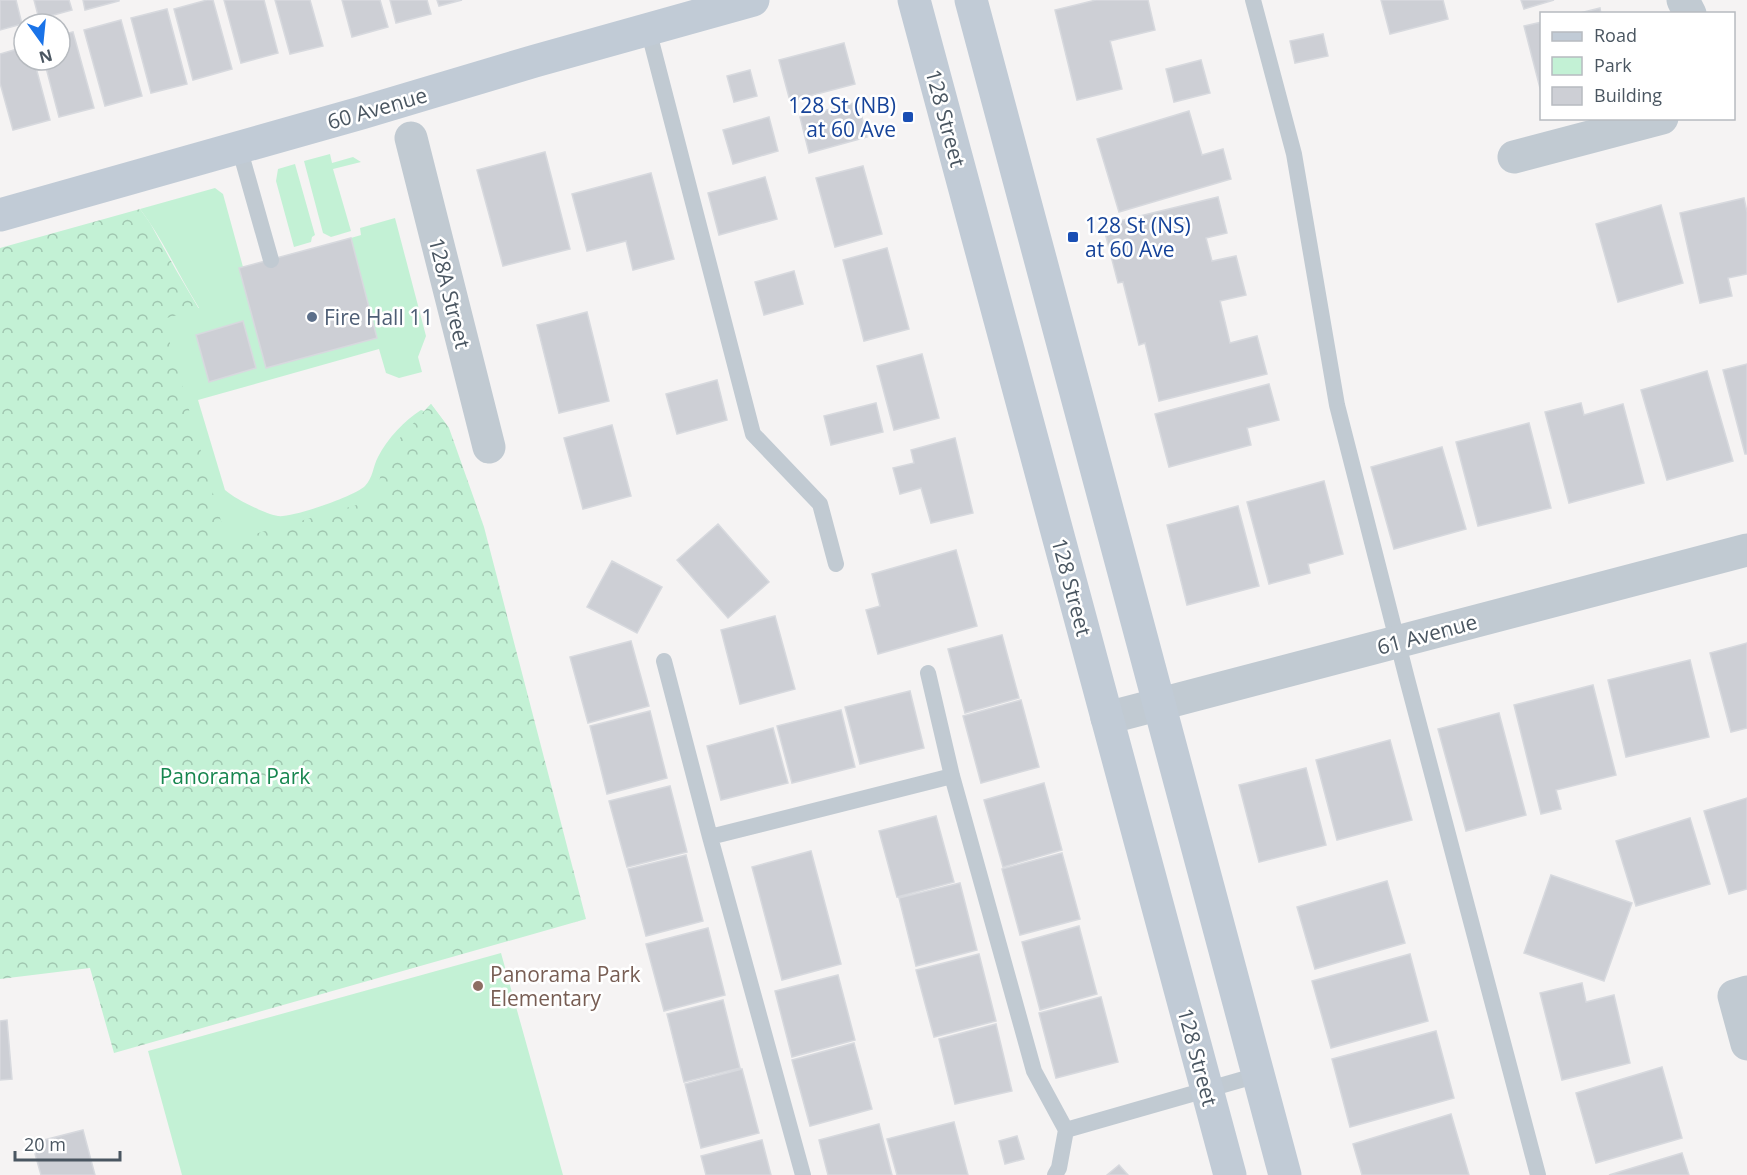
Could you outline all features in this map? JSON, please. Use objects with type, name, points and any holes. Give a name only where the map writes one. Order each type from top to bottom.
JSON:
[{"type":"main road","name":"60 Avenue","points":[[0,215],[753,0]]},
{"type":"main road","name":"128 Street","points":[[914,0],[1230,1175]]},
{"type":"main road","points":[[971,0],[1285,1175]]},
{"type":"street","points":[[1514,157],[1654,120]]},
{"type":"street","name":"128A Street","points":[[411,138],[489,447]]},
{"type":"street","name":"61 Avenue","points":[[1107,718],[1747,550]]},
{"type":"street","points":[[1741,994],[1747,1044]]},
{"type":"lane","points":[[1253,0],[1294,154],[1337,405],[1397,642],[1538,1175]]},
{"type":"lane","points":[[648,29],[753,434],[820,504],[836,564]]},
{"type":"lane","points":[[239,147],[271,260]]},
{"type":"lane","points":[[664,661],[803,1175]]},
{"type":"lane","points":[[928,673],[952,776],[1034,1071],[1066,1130],[1059,1168],[1055,1175]]},
{"type":"lane","points":[[710,837],[952,776]]},
{"type":"lane","points":[[1066,1130],[1258,1075]]},
{"type":"green space","points":[[330,154],[332,163],[353,157],[361,162],[333,169],[351,231],[331,237],[323,233],[304,161]]},
{"type":"green space","points":[[295,164],[315,235],[311,242],[294,247],[276,181],[278,169]]},
{"type":"green space","points":[[215,188],[223,194],[243,267],[239,268],[266,367],[377,338],[351,238],[361,235],[360,228],[395,218],[426,336],[418,357],[422,372],[399,378],[386,373],[379,349],[198,400],[225,490],[243,502],[272,515],[285,516],[309,510],[349,495],[365,486],[378,457],[391,437],[409,419],[421,410],[424,411],[431,404],[449,428],[384,517],[0,667],[113,308],[199,308],[140,209]]},
{"type":"green space","name":"Panorama Park","points":[[140,209],[199,309],[163,319],[227,542],[374,500],[384,463],[399,439],[431,404],[449,428],[484,527],[586,919],[114,1053],[90,968],[0,979],[0,248]]},
{"type":"green space","name":"Panorama Park Elementary","points":[[501,953],[563,1175],[182,1175],[148,1051]]},
{"type":"building","points":[[0,0],[16,0],[19,12],[12,12],[12,27],[0,30]]},
{"type":"building","points":[[34,0],[69,0],[72,10],[65,12],[37,12]]},
{"type":"building","points":[[83,0],[119,0],[119,1],[85,10]]},
{"type":"building","points":[[213,0],[232,69],[193,80],[174,9]]},
{"type":"building","points":[[224,0],[264,0],[278,53],[241,63]]},
{"type":"building","points":[[275,0],[310,0],[323,46],[290,54]]},
{"type":"building","points":[[342,0],[380,0],[388,27],[352,37]]},
{"type":"building","points":[[390,0],[427,0],[431,14],[396,23]]},
{"type":"building","points":[[437,0],[462,0],[439,6]]},
{"type":"building","points":[[1096,0],[1148,0],[1155,30],[1110,41],[1122,89],[1077,100],[1055,10]]},
{"type":"building","points":[[1381,0],[1443,0],[1448,19],[1390,34]]},
{"type":"building","points":[[1521,0],[1554,0],[1524,9]]},
{"type":"building","points":[[1600,8],[1601,12],[1584,12]]},
{"type":"building","points":[[167,9],[187,84],[151,93],[131,18]]},
{"type":"building","points":[[121,20],[142,96],[105,106],[84,30]]},
{"type":"building","points":[[1540,22],[1540,88],[1524,26]]},
{"type":"building","points":[[72,32],[94,108],[59,117],[47,72],[72,72]]},
{"type":"building","points":[[1323,34],[1328,56],[1295,63],[1290,41]]},
{"type":"building","points":[[844,43],[855,84],[790,101],[779,60]]},
{"type":"building","points":[[12,50],[12,72],[37,72],[50,120],[13,130],[0,83],[0,54]]},
{"type":"building","points":[[1201,60],[1210,93],[1174,102],[1166,69]]},
{"type":"building","points":[[750,70],[757,96],[734,102],[727,76]]},
{"type":"building","points":[[858,102],[867,137],[809,153],[800,117]]},
{"type":"building","points":[[1189,111],[1202,155],[1223,149],[1231,179],[1119,212],[1097,139]]},
{"type":"building","points":[[769,117],[778,151],[733,164],[723,130]]},
{"type":"building","points":[[545,152],[570,249],[503,266],[477,170]]},
{"type":"building","points":[[863,166],[882,234],[835,247],[816,178]]},
{"type":"building","points":[[651,173],[674,259],[633,270],[626,241],[587,251],[572,194]]},
{"type":"building","points":[[765,177],[777,219],[719,235],[708,193]]},
{"type":"building","points":[[1218,197],[1227,233],[1206,238],[1212,261],[1236,256],[1246,295],[1220,301],[1230,343],[1257,336],[1267,374],[1159,401],[1145,343],[1139,345],[1123,282],[1118,283],[1103,225]]},
{"type":"building","points":[[1744,198],[1747,212],[1747,274],[1728,278],[1732,296],[1700,303],[1680,213]]},
{"type":"building","points":[[1661,205],[1683,283],[1618,302],[1596,224]]},
{"type":"building","name":"Fire Hall 11","points":[[351,238],[377,338],[266,368],[239,268]]},
{"type":"building","points":[[887,248],[909,329],[864,341],[843,260]]},
{"type":"building","points":[[794,271],[803,304],[764,315],[755,282]]},
{"type":"building","points":[[587,312],[609,401],[559,413],[537,325]]},
{"type":"building","points":[[243,321],[256,368],[209,382],[196,335]]},
{"type":"building","points":[[922,354],[939,418],[894,430],[877,366]]},
{"type":"building","points":[[1747,364],[1747,454],[1745,454],[1723,370]]},
{"type":"building","points":[[1707,371],[1733,461],[1667,480],[1641,390]]},
{"type":"building","points":[[717,380],[727,420],[677,434],[666,394]]},
{"type":"building","points":[[1269,384],[1279,420],[1247,428],[1251,445],[1169,467],[1155,414]]},
{"type":"building","points":[[876,403],[883,432],[831,445],[824,416]]},
{"type":"building","points":[[1581,403],[1584,415],[1623,404],[1644,483],[1569,503],[1545,412]]},
{"type":"building","points":[[1529,423],[1551,508],[1478,526],[1456,442]]},
{"type":"building","points":[[612,425],[631,496],[583,509],[564,438]]},
{"type":"building","points":[[955,438],[973,513],[931,523],[921,488],[900,494],[893,468],[914,463],[911,450]]},
{"type":"building","points":[[1442,447],[1466,529],[1394,549],[1371,467]]},
{"type":"building","points":[[1324,481],[1343,554],[1308,564],[1310,573],[1269,584],[1247,502]]},
{"type":"building","points":[[1238,506],[1259,586],[1187,605],[1167,525]]},
{"type":"building","points":[[718,524],[769,582],[728,618],[677,560]]},
{"type":"building","points":[[956,550],[977,626],[878,654],[866,610],[880,606],[872,574]]},
{"type":"building","points":[[612,561],[662,587],[637,633],[587,607]]},
{"type":"building","points":[[775,616],[795,689],[740,704],[721,630]]},
{"type":"building","points":[[1002,635],[1019,698],[965,713],[948,649]]},
{"type":"building","points":[[631,641],[649,706],[588,723],[570,657]]},
{"type":"building","points":[[1747,643],[1747,728],[1731,732],[1710,653]]},
{"type":"building","points":[[1690,660],[1709,737],[1626,757],[1608,680]]},
{"type":"building","points":[[1593,685],[1616,775],[1556,790],[1561,809],[1541,814],[1514,705]]},
{"type":"building","points":[[910,691],[924,748],[860,764],[845,707]]},
{"type":"building","points":[[1021,700],[1039,767],[981,783],[963,716]]},
{"type":"building","points":[[841,710],[855,767],[792,783],[777,726]]},
{"type":"building","points":[[650,711],[667,778],[607,794],[590,726]]},
{"type":"building","points":[[1499,713],[1526,815],[1466,831],[1438,729]]},
{"type":"building","points":[[773,728],[788,783],[721,800],[707,746]]},
{"type":"building","points":[[1390,740],[1412,820],[1337,840],[1316,760]]},
{"type":"building","points":[[1306,768],[1326,845],[1259,862],[1239,785]]},
{"type":"building","points":[[1044,783],[1062,850],[1003,867],[984,800]]},
{"type":"building","points":[[670,786],[687,852],[627,867],[609,801]]},
{"type":"building","points":[[1747,798],[1747,889],[1729,894],[1704,811]]},
{"type":"building","points":[[936,816],[954,882],[897,897],[879,831]]},
{"type":"building","points":[[1690,818],[1710,884],[1636,906],[1616,841]]},
{"type":"building","points":[[811,851],[841,964],[782,980],[752,867]]},
{"type":"building","points":[[1062,853],[1080,919],[1020,935],[1002,869]]},
{"type":"building","points":[[686,855],[703,921],[646,936],[628,869]]},
{"type":"building","points":[[1551,875],[1632,903],[1604,981],[1524,953]]},
{"type":"building","points":[[1387,881],[1405,943],[1315,969],[1297,907]]},
{"type":"building","points":[[960,883],[977,950],[916,966],[899,898]]},
{"type":"building","points":[[1079,926],[1097,994],[1040,1010],[1022,942]]},
{"type":"building","points":[[708,928],[725,995],[664,1011],[646,944]]},
{"type":"building","points":[[979,954],[996,1021],[934,1037],[916,970]]},
{"type":"building","points":[[1410,954],[1428,1021],[1331,1048],[1312,981]]},
{"type":"building","points":[[838,975],[855,1040],[792,1057],[775,991]]},
{"type":"building","points":[[1582,983],[1586,1002],[1614,995],[1630,1063],[1562,1080],[1540,993]]},
{"type":"building","points":[[1101,997],[1118,1062],[1056,1078],[1039,1013]]},
{"type":"building","points":[[723,1000],[740,1068],[684,1082],[667,1014]]},
{"type":"building","points":[[7,1020],[12,1079],[0,1080],[0,1021]]},
{"type":"building","points":[[996,1024],[1012,1091],[955,1104],[939,1039]]},
{"type":"building","points":[[1436,1031],[1454,1098],[1350,1127],[1332,1059]]},
{"type":"building","points":[[854,1043],[872,1109],[810,1126],[792,1060]]},
{"type":"building","points":[[1662,1067],[1682,1138],[1596,1163],[1576,1093]]},
{"type":"building","points":[[742,1069],[759,1133],[701,1148],[685,1084]]},
{"type":"building","points":[[1451,1114],[1469,1175],[1362,1175],[1353,1144]]},
{"type":"building","points":[[954,1122],[968,1175],[897,1175],[887,1139]]},
{"type":"building","points":[[879,1124],[892,1175],[828,1175],[819,1140]]},
{"type":"building","points":[[83,1130],[95,1175],[41,1175],[32,1143]]},
{"type":"building","points":[[1017,1136],[1024,1159],[1005,1164],[999,1141]]},
{"type":"building","points":[[762,1140],[771,1175],[706,1175],[701,1156]]},
{"type":"building","points":[[1682,1153],[1689,1175],[1609,1175]]},
{"type":"building","points":[[1119,1165],[1128,1175],[1107,1175]]},
{"type":"place","name":"128 St (NB) at 60 Ave","points":[[908,117]]},
{"type":"place","name":"128 St (NS) at 60 Ave","points":[[1073,237]]},
{"type":"place","name":"Fire Hall 11","points":[[312,317]]},
{"type":"place","name":"Panorama Park Elementary","points":[[478,986]]}]
